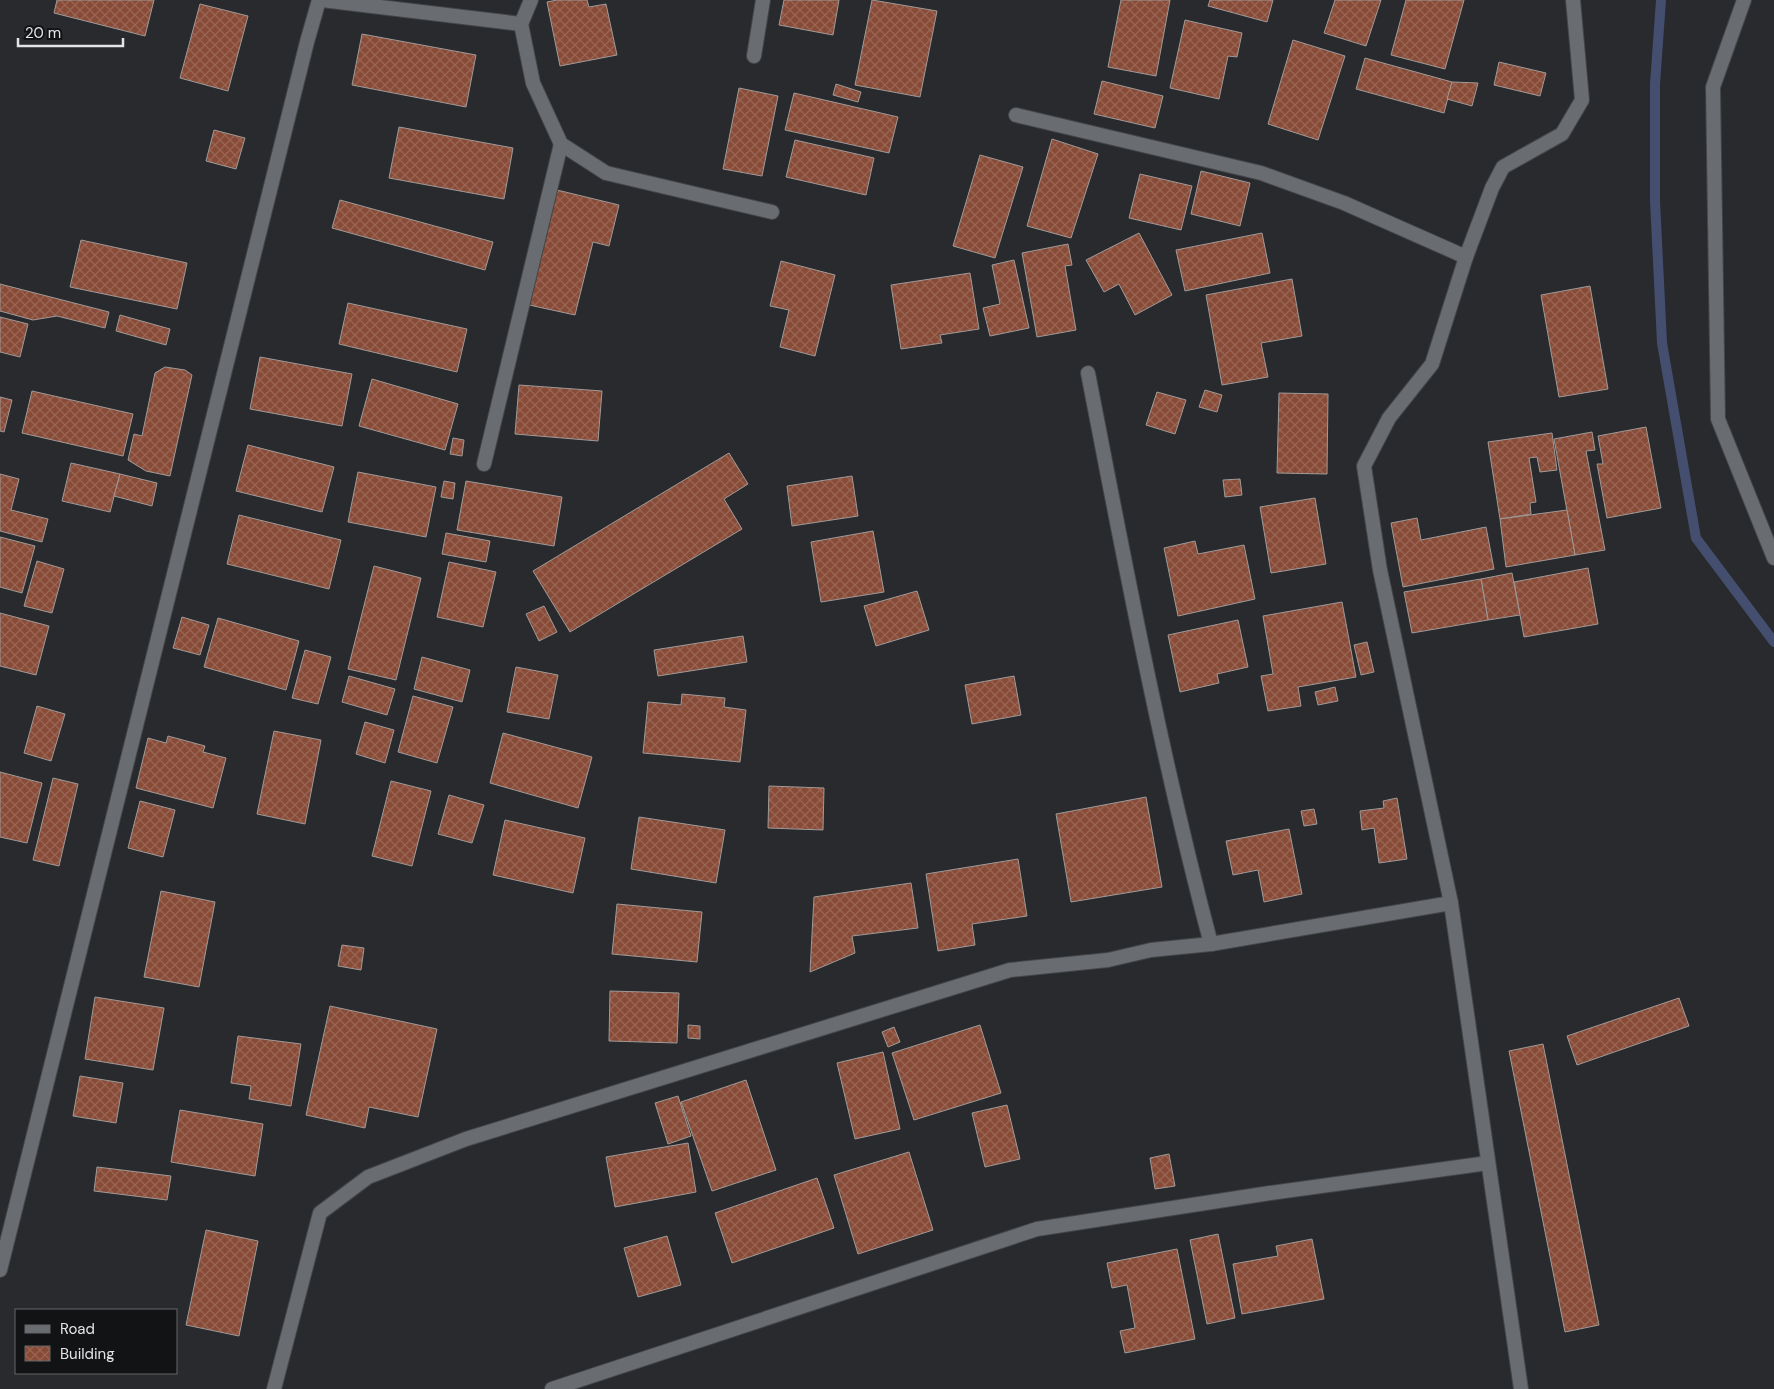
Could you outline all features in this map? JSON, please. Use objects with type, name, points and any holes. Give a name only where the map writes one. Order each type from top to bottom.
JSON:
[{"type":"street","points":[[0,1270],[302,62],[321,0],[522,24]]},
{"type":"street","points":[[531,0],[522,24],[533,83],[561,144],[606,173],[772,212]]},
{"type":"street","points":[[754,56],[763,0]]},
{"type":"street","points":[[1521,1389],[1451,903],[1380,570],[1364,466],[1389,418],[1432,364],[1466,257],[1492,188],[1503,167],[1562,134],[1582,100],[1573,0]]},
{"type":"street","points":[[1744,0],[1713,87],[1718,419],[1774,558]]},
{"type":"street","points":[[1016,115],[1261,173],[1344,203],[1466,257]]},
{"type":"street","points":[[484,464],[561,144]]},
{"type":"street","points":[[1088,373],[1180,823],[1211,944]]},
{"type":"street","points":[[274,1389],[320,1213],[368,1177],[475,1136],[1010,970],[1108,960],[1151,950],[1211,944],[1451,903]]},
{"type":"street","points":[[552,1389],[1037,1229],[1270,1193],[1488,1163]]},
{"type":"building","points":[[57,0],[154,0],[145,36],[54,13]]},
{"type":"building","points":[[587,0],[589,7],[606,4],[617,55],[560,66],[547,2]]},
{"type":"building","points":[[784,0],[839,0],[833,35],[779,25]]},
{"type":"building","points":[[872,0],[937,11],[920,97],[855,85]]},
{"type":"building","points":[[1121,0],[1170,0],[1156,76],[1108,67]]},
{"type":"building","points":[[1210,0],[1273,0],[1267,22],[1208,6]]},
{"type":"building","points":[[1335,0],[1381,0],[1366,46],[1324,33]]},
{"type":"building","points":[[1406,0],[1464,0],[1445,69],[1391,55]]},
{"type":"building","points":[[200,4],[248,16],[228,91],[180,78]]},
{"type":"building","points":[[1185,20],[1242,33],[1237,57],[1228,56],[1219,99],[1170,88]]},
{"type":"building","points":[[362,34],[476,55],[466,107],[352,85]]},
{"type":"building","points":[[1293,40],[1345,56],[1318,140],[1268,124]]},
{"type":"building","points":[[1365,58],[1452,82],[1444,113],[1356,89]]},
{"type":"building","points":[[1499,62],[1546,73],[1540,96],[1494,85]]},
{"type":"building","points":[[1102,81],[1163,96],[1155,128],[1094,114]]},
{"type":"building","points":[[1452,82],[1478,83],[1472,106],[1447,99]]},
{"type":"building","points":[[836,84],[861,92],[858,102],[833,95]]},
{"type":"building","points":[[739,88],[778,96],[762,176],[723,169]]},
{"type":"building","points":[[794,93],[898,117],[889,153],[785,130]]},
{"type":"building","points":[[399,127],[513,148],[504,199],[389,178]]},
{"type":"building","points":[[214,130],[245,138],[236,169],[206,161]]},
{"type":"building","points":[[1052,139],[1098,154],[1071,238],[1027,226]]},
{"type":"building","points":[[795,140],[874,158],[866,195],[786,177]]},
{"type":"building","points":[[980,155],[1023,167],[995,258],[953,246]]},
{"type":"building","points":[[1201,171],[1250,183],[1240,226],[1191,214]]},
{"type":"building","points":[[1140,174],[1192,186],[1181,230],[1129,218]]},
{"type":"building","points":[[557,190],[619,205],[609,246],[593,242],[575,315],[529,305]]},
{"type":"building","points":[[340,200],[493,242],[485,270],[332,228]]},
{"type":"building","points":[[1139,233],[1172,295],[1135,315],[1119,284],[1104,292],[1086,260]]},
{"type":"building","points":[[1262,233],[1270,273],[1185,291],[1176,250]]},
{"type":"building","points":[[81,240],[187,263],[177,309],[70,287]]},
{"type":"building","points":[[1068,244],[1072,265],[1065,266],[1076,330],[1037,337],[1022,253]]},
{"type":"building","points":[[1014,260],[1029,328],[990,336],[983,308],[1000,304],[992,265]]},
{"type":"building","points":[[781,261],[835,275],[815,356],[780,347],[789,310],[770,306]]},
{"type":"building","points":[[970,273],[979,329],[940,335],[942,343],[901,349],[891,285]]},
{"type":"building","points":[[1292,279],[1302,336],[1261,343],[1268,377],[1222,385],[1206,295]]},
{"type":"building","points":[[0,284],[109,312],[105,328],[57,316],[33,320],[0,311]]},
{"type":"building","points":[[1590,286],[1608,389],[1559,397],[1541,295]]},
{"type":"building","points":[[348,303],[467,329],[457,372],[339,344]]},
{"type":"building","points":[[120,315],[170,329],[166,345],[116,331]]},
{"type":"building","points":[[0,317],[28,324],[20,357],[0,352]]},
{"type":"building","points":[[260,357],[352,374],[342,426],[250,409]]},
{"type":"building","points":[[165,367],[185,370],[192,375],[170,476],[146,471],[128,460],[134,434],[142,436],[155,373]]},
{"type":"building","points":[[372,379],[458,404],[445,450],[359,426]]},
{"type":"building","points":[[519,385],[602,391],[598,441],[515,434]]},
{"type":"building","points":[[1205,390],[1222,395],[1217,412],[1199,407]]},
{"type":"building","points":[[32,391],[133,414],[123,456],[22,433]]},
{"type":"building","points":[[1157,392],[1186,400],[1175,434],[1146,425]]},
{"type":"building","points":[[1279,393],[1328,394],[1327,474],[1277,473]]},
{"type":"building","points":[[0,397],[12,400],[4,432],[0,431]]},
{"type":"building","points":[[1646,427],[1661,508],[1607,518],[1597,464],[1603,464],[1598,436]]},
{"type":"building","points":[[1592,432],[1595,450],[1586,451],[1605,550],[1575,555],[1554,439]]},
{"type":"building","points":[[1552,433],[1557,470],[1540,472],[1537,457],[1529,458],[1536,502],[1530,503],[1531,514],[1500,519],[1488,442]]},
{"type":"building","points":[[453,438],[464,440],[462,456],[450,454]]},
{"type":"building","points":[[248,445],[334,467],[322,512],[236,491]]},
{"type":"building","points":[[729,453],[748,484],[724,499],[742,529],[570,632],[533,571]]},
{"type":"building","points":[[71,463],[120,474],[110,512],[62,501]]},
{"type":"building","points":[[358,472],[436,487],[426,537],[348,522]]},
{"type":"building","points":[[0,474],[19,479],[11,510],[48,519],[42,542],[0,531]]},
{"type":"building","points":[[120,474],[157,483],[152,506],[114,496]]},
{"type":"building","points":[[852,476],[858,516],[792,526],[787,486]]},
{"type":"building","points":[[1240,479],[1242,495],[1225,497],[1223,480]]},
{"type":"building","points":[[444,481],[455,483],[453,499],[441,497]]},
{"type":"building","points":[[466,481],[562,497],[554,546],[457,530]]},
{"type":"building","points":[[1315,498],[1326,564],[1271,573],[1260,507]]},
{"type":"building","points":[[1567,510],[1575,555],[1506,567],[1500,519]]},
{"type":"building","points":[[239,515],[341,540],[329,589],[227,564]]},
{"type":"building","points":[[1417,518],[1421,540],[1486,527],[1494,569],[1403,587],[1391,523]]},
{"type":"building","points":[[873,531],[884,592],[821,602],[811,542]]},
{"type":"building","points":[[446,533],[490,541],[486,562],[442,554]]},
{"type":"building","points":[[0,537],[35,546],[22,593],[0,587]]},
{"type":"building","points":[[1195,541],[1198,554],[1244,545],[1255,599],[1178,616],[1164,548]]},
{"type":"building","points":[[37,561],[64,569],[52,613],[24,606]]},
{"type":"building","points":[[449,562],[496,572],[483,627],[437,617]]},
{"type":"building","points":[[374,566],[421,578],[396,680],[348,669]]},
{"type":"building","points":[[1588,568],[1598,624],[1524,637],[1514,582]]},
{"type":"building","points":[[1512,573],[1520,615],[1488,620],[1481,579]]},
{"type":"building","points":[[1481,579],[1488,620],[1412,633],[1404,592]]},
{"type":"building","points":[[917,591],[929,630],[876,646],[864,606]]},
{"type":"building","points":[[1342,602],[1356,677],[1298,687],[1301,706],[1268,711],[1261,676],[1273,674],[1263,616]]},
{"type":"building","points":[[544,606],[557,632],[539,641],[526,614]]},
{"type":"building","points":[[0,613],[49,626],[36,675],[0,666]]},
{"type":"building","points":[[182,617],[209,625],[200,655],[173,648]]},
{"type":"building","points":[[218,618],[299,641],[286,690],[204,667]]},
{"type":"building","points":[[1238,620],[1248,667],[1217,674],[1219,683],[1180,692],[1168,635]]},
{"type":"building","points":[[743,636],[747,662],[658,676],[654,650]]},
{"type":"building","points":[[1367,642],[1374,672],[1361,675],[1354,645]]},
{"type":"building","points":[[305,650],[331,657],[318,704],[292,698]]},
{"type":"building","points":[[422,657],[470,670],[462,702],[414,689]]},
{"type":"building","points":[[516,667],[558,675],[549,719],[507,712]]},
{"type":"building","points":[[349,676],[395,689],[387,715],[342,702]]},
{"type":"building","points":[[1014,676],[1021,715],[972,724],[965,685]]},
{"type":"building","points":[[1335,687],[1338,701],[1318,705],[1315,692]]},
{"type":"building","points":[[682,694],[725,698],[724,707],[746,710],[740,762],[643,753],[648,702],[681,705]]},
{"type":"building","points":[[413,696],[453,707],[437,763],[398,752]]},
{"type":"building","points":[[37,706],[65,714],[51,761],[24,753]]},
{"type":"building","points":[[365,722],[394,730],[385,763],[356,754]]},
{"type":"building","points":[[274,731],[321,740],[305,824],[257,814]]},
{"type":"building","points":[[503,733],[592,757],[578,808],[490,783]]},
{"type":"building","points":[[168,736],[205,746],[203,752],[226,758],[213,808],[136,788],[148,738],[166,743]]},
{"type":"building","points":[[0,772],[42,783],[27,843],[0,837]]},
{"type":"building","points":[[53,778],[78,784],[59,866],[33,860]]},
{"type":"building","points":[[391,781],[431,791],[412,866],[372,856]]},
{"type":"building","points":[[769,786],[824,788],[823,830],[768,828]]},
{"type":"building","points":[[449,795],[484,805],[472,843],[438,834]]},
{"type":"building","points":[[1146,797],[1162,887],[1071,902],[1056,814]]},
{"type":"building","points":[[1397,798],[1407,859],[1379,863],[1374,828],[1362,830],[1360,811],[1384,808],[1383,801]]},
{"type":"building","points":[[140,801],[175,810],[163,857],[128,848]]},
{"type":"building","points":[[1314,809],[1317,824],[1304,826],[1301,811]]},
{"type":"building","points":[[639,817],[725,830],[716,883],[631,869]]},
{"type":"building","points":[[505,820],[585,838],[573,893],[493,875]]},
{"type":"building","points":[[1289,829],[1302,894],[1264,902],[1258,870],[1233,875],[1226,841]]},
{"type":"building","points":[[1018,859],[1027,916],[972,924],[975,945],[938,951],[926,874]]},
{"type":"building","points":[[911,883],[918,928],[852,936],[855,953],[810,972],[814,897]]},
{"type":"building","points":[[161,891],[215,902],[199,987],[144,977]]},
{"type":"building","points":[[617,904],[702,912],[697,962],[612,954]]},
{"type":"building","points":[[342,945],[364,948],[361,970],[338,966]]},
{"type":"building","points":[[610,991],[679,993],[677,1043],[609,1041]]},
{"type":"building","points":[[95,997],[164,1008],[153,1070],[85,1059]]},
{"type":"building","points":[[1679,998],[1689,1026],[1577,1065],[1567,1036]]},
{"type":"building","points":[[330,1006],[437,1029],[418,1117],[369,1107],[365,1128],[306,1115]]},
{"type":"building","points":[[688,1025],[700,1026],[700,1039],[688,1038]]},
{"type":"building","points":[[980,1025],[1001,1093],[914,1120],[892,1053]]},
{"type":"building","points":[[894,1027],[900,1042],[888,1047],[882,1032]]},
{"type":"building","points":[[238,1036],[301,1044],[291,1106],[249,1099],[251,1086],[231,1083]]},
{"type":"building","points":[[1543,1044],[1599,1325],[1565,1332],[1509,1051]]},
{"type":"building","points":[[883,1052],[900,1129],[855,1139],[837,1063]]},
{"type":"building","points":[[80,1076],[123,1083],[116,1123],[73,1116]]},
{"type":"building","points":[[746,1080],[776,1170],[712,1191],[681,1102]]},
{"type":"building","points":[[678,1096],[691,1136],[668,1144],[655,1103]]},
{"type":"building","points":[[1007,1105],[1020,1159],[985,1167],[972,1113]]},
{"type":"building","points":[[180,1110],[263,1124],[255,1176],[171,1162]]},
{"type":"building","points":[[688,1143],[696,1192],[615,1207],[606,1157]]},
{"type":"building","points":[[909,1152],[933,1230],[858,1254],[834,1175]]},
{"type":"building","points":[[1169,1154],[1175,1186],[1155,1189],[1150,1158]]},
{"type":"building","points":[[97,1167],[171,1176],[167,1200],[94,1191]]},
{"type":"building","points":[[817,1178],[834,1228],[732,1263],[715,1213]]},
{"type":"building","points":[[206,1230],[258,1241],[239,1336],[186,1325]]},
{"type":"building","points":[[1218,1234],[1235,1318],[1207,1324],[1190,1240]]},
{"type":"building","points":[[667,1236],[681,1285],[638,1297],[624,1248]]},
{"type":"building","points":[[1312,1239],[1324,1299],[1242,1314],[1233,1264],[1278,1256],[1276,1246]]},
{"type":"building","points":[[1177,1249],[1195,1339],[1125,1353],[1120,1331],[1135,1328],[1127,1285],[1112,1288],[1107,1263]]},
{"type":"waterway","points":[[1661,0],[1655,84],[1655,201],[1662,343],[1696,538],[1774,642]]}]
